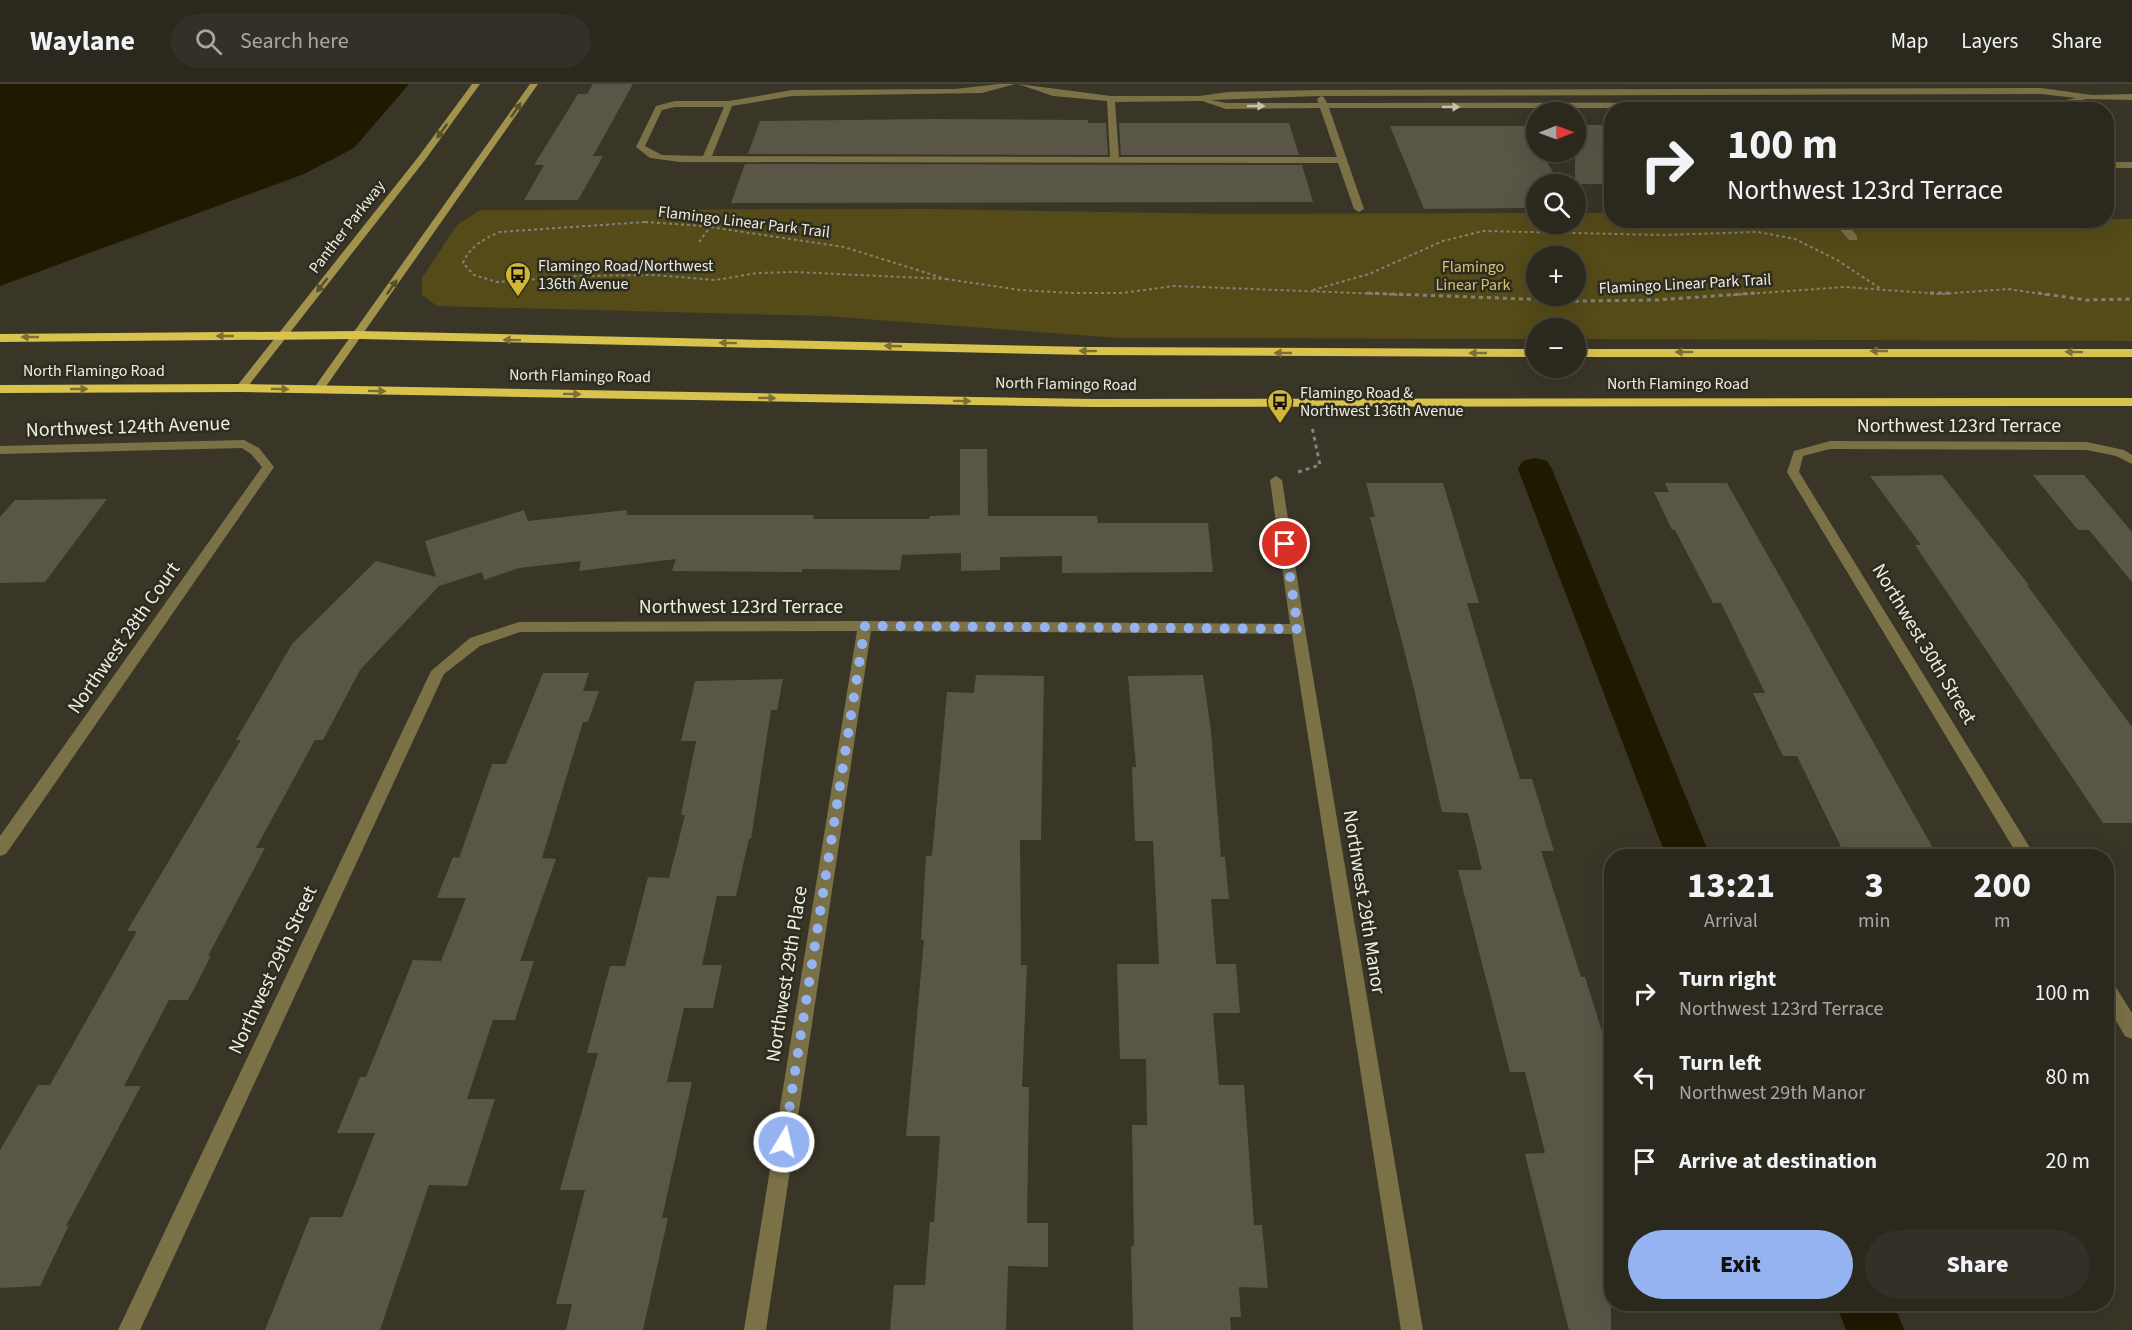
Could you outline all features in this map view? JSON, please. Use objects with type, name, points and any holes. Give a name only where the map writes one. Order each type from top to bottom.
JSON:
[{"type":"highway","name":"North Flamingo Road","points":[[0,338],[359,335],[1089,351],[1526,353]]},
{"type":"highway","name":"North Flamingo Road","points":[[1586,352],[2132,352]]},
{"type":"highway","name":"North Flamingo Road","points":[[0,389],[241,388],[1092,403],[2132,402]]},
{"type":"main road","name":"Panther Parkway","points":[[241,388],[422,158],[476,84]]},
{"type":"main road","points":[[318,390],[534,84]]},
{"type":"street","points":[[1011,84],[982,90],[955,92],[792,93],[729,104],[675,104],[659,108],[640,147],[645,153],[654,157],[706,159],[1342,160]]},
{"type":"street","points":[[1023,84],[1053,93],[1111,99],[1199,99],[1228,94],[1319,93],[2041,91],[2092,98],[2132,98]]},
{"type":"street","points":[[1580,84],[1594,106]]},
{"type":"street","points":[[1730,92],[1738,102]]},
{"type":"street","points":[[1319,93],[1359,209]]},
{"type":"street","points":[[2071,102],[2092,98]]},
{"type":"street","points":[[1111,99],[1115,161]]},
{"type":"street","points":[[1199,99],[1226,106],[1604,106]]},
{"type":"street","points":[[706,159],[729,104]]},
{"type":"street","points":[[2114,165],[2132,165]]},
{"type":"street","points":[[1844,228],[1853,238]]},
{"type":"street","name":"Northwest 124th Avenue","points":[[0,450],[244,444],[255,451]]},
{"type":"street","name":"Northwest 123rd Terrace","points":[[1798,454],[1830,445],[2087,446],[2120,453],[2132,460]]},
{"type":"street","name":"Northwest 28th Court","points":[[0,849],[268,466],[255,451]]},
{"type":"street","name":"Northwest 30th Street","points":[[1798,454],[1793,472],[2023,849]]},
{"type":"street","name":"Northwest 29th Manor","points":[[1276,480],[1298,629],[1412,1330]]},
{"type":"street","name":"Northwest 123rd Terrace","points":[[475,642],[519,627],[865,626],[1298,629]]},
{"type":"street","name":"Northwest 29th Place","points":[[755,1330],[865,626]]},
{"type":"street","name":"Northwest 29th Street","points":[[129,1330],[438,671],[475,642]]},
{"type":"street","points":[[2114,1000],[2132,1030]]},
{"type":"path","name":"Flamingo Linear Park Trail","points":[[946,279],[843,247],[710,227],[632,222],[499,232],[482,240],[468,251],[463,263],[474,275],[496,282],[577,276],[654,275],[715,280],[758,273],[795,272],[946,279],[1020,290],[1071,293],[1122,293],[1174,286],[1483,300],[1577,301],[1656,300],[1845,287],[1941,294],[2008,289],[2086,300],[2132,299]]},
{"type":"path","points":[[699,242],[710,227]]},
{"type":"path","name":"Flamingo Linear Park Trail","points":[[1310,291],[1369,274],[1443,241],[1483,231],[1663,235],[1758,232],[1795,239],[1837,260],[1881,289]]},
{"type":"path","points":[[1276,480],[1320,465],[1306,403]]},
{"type":"green space","name":"Flamingo Linear Park","points":[[931,209],[1228,214],[1526,213],[1526,234],[1586,234],[1586,213],[1604,213],[1604,228],[2114,228],[2114,219],[2132,219],[2132,341],[1586,339],[1586,318],[1526,318],[1526,339],[1119,338],[825,316],[437,306],[422,295],[422,278],[457,225],[480,210]]},
{"type":"shaded area","points":[[0,84],[409,84],[354,148],[304,174],[0,286]]},
{"type":"building","points":[[593,84],[633,84],[593,156],[603,156],[578,200],[524,200],[544,165],[534,165],[578,94],[587,94]]},
{"type":"building","points":[[1088,120],[1088,123],[1106,123],[1108,155],[748,154],[760,121]]},
{"type":"building","points":[[1119,123],[1289,123],[1299,155],[1121,155]]},
{"type":"building","points":[[1586,125],[1604,125],[1604,184],[1586,184],[1586,174],[1575,174],[1575,162],[1586,162]]},
{"type":"building","points":[[1390,126],[1526,126],[1526,162],[1547,162],[1554,174],[1526,174],[1526,208],[1424,209]]},
{"type":"building","points":[[745,164],[1302,165],[1313,202],[731,203]]},
{"type":"building","points":[[960,449],[987,449],[988,516],[1097,516],[1098,523],[1208,523],[1213,572],[1062,573],[1062,556],[1000,557],[1000,570],[961,571],[961,553],[902,555],[900,570],[672,571],[676,559],[579,571],[581,561],[519,568],[484,580],[482,572],[439,586],[360,670],[323,740],[315,740],[256,848],[265,848],[208,956],[211,956],[188,1000],[169,1000],[124,1086],[141,1086],[66,1226],[69,1225],[40,1286],[0,1288],[0,1150],[38,1085],[50,1085],[137,931],[127,931],[241,740],[236,740],[292,644],[376,561],[436,577],[425,541],[524,510],[528,521],[627,510],[627,515],[814,515],[813,519],[929,519],[930,516],[960,515]]},
{"type":"building","points":[[1942,475],[2029,585],[2027,585],[2132,727],[2132,823],[2103,823],[1915,545],[1921,545],[1870,476]]},
{"type":"building","points":[[2033,475],[2084,475],[2132,532],[2132,582],[2089,530],[2078,530]]},
{"type":"building","points":[[1366,483],[1443,483],[1479,603],[1467,603],[1489,678],[1520,779],[1532,779],[1554,851],[1541,851],[1581,977],[1585,977],[1604,1038],[1604,1311],[1611,1311],[1611,1330],[1569,1330],[1525,1154],[1545,1153],[1525,1072],[1510,1072],[1458,870],[1482,870],[1468,813],[1442,812],[1415,693],[1370,517],[1375,517]]},
{"type":"building","points":[[1665,483],[1727,483],[1933,848],[1841,847],[1797,756],[1783,756],[1753,693],[1765,693],[1721,603],[1713,603],[1675,530],[1672,530],[1654,492],[1669,492]]},
{"type":"building","points":[[107,499],[45,582],[0,583],[0,517],[15,500]]},
{"type":"building","points":[[543,673],[589,673],[583,691],[599,691],[588,722],[583,722],[542,858],[556,859],[520,961],[534,961],[515,1020],[493,1020],[467,1099],[495,1099],[467,1186],[429,1185],[380,1330],[265,1330],[310,1217],[342,1217],[375,1133],[337,1133],[360,1077],[366,1077],[413,960],[441,961],[466,898],[437,898],[453,857],[459,858],[492,764],[506,764]]},
{"type":"building","points":[[976,675],[1044,676],[1041,840],[1020,840],[1021,965],[1027,965],[1022,1087],[1029,1087],[1027,1223],[1048,1223],[1048,1267],[1008,1266],[1006,1330],[890,1330],[894,1285],[925,1285],[930,1222],[934,1222],[940,1136],[906,1136],[924,940],[921,940],[926,856],[932,856],[947,692],[974,693]]},
{"type":"building","points":[[1203,675],[1211,731],[1221,857],[1225,857],[1229,899],[1211,899],[1216,964],[1236,964],[1240,1013],[1213,1013],[1219,1085],[1244,1085],[1254,1225],[1262,1225],[1268,1288],[1239,1287],[1241,1317],[1230,1317],[1231,1330],[1133,1330],[1132,1125],[1147,1125],[1146,1059],[1120,1059],[1117,964],[1159,964],[1153,841],[1135,841],[1132,767],[1136,767],[1128,676]]},
{"type":"building","points":[[783,679],[777,710],[771,710],[751,839],[749,839],[736,896],[717,896],[702,965],[722,965],[713,1008],[684,1008],[667,1082],[692,1082],[662,1218],[668,1218],[643,1330],[566,1330],[572,1304],[556,1304],[585,1190],[560,1190],[598,1053],[587,1053],[610,966],[625,966],[648,877],[669,878],[685,815],[681,815],[696,741],[681,741],[695,681]]},
{"type":"waterway","points":[[1535,469],[1685,849]]},
{"type":"waterway","points":[[1868,1311],[1875,1330]]},
{"type":"place","name":"Flamingo Road/Northwest 136th Avenue","points":[[518,298]]},
{"type":"place","name":"Flamingo Road & Northwest 136th Avenue","points":[[1280,425]]},
{"type":"route","points":[[784,1142],[865,626],[1298,629],[1285,544]]}]
